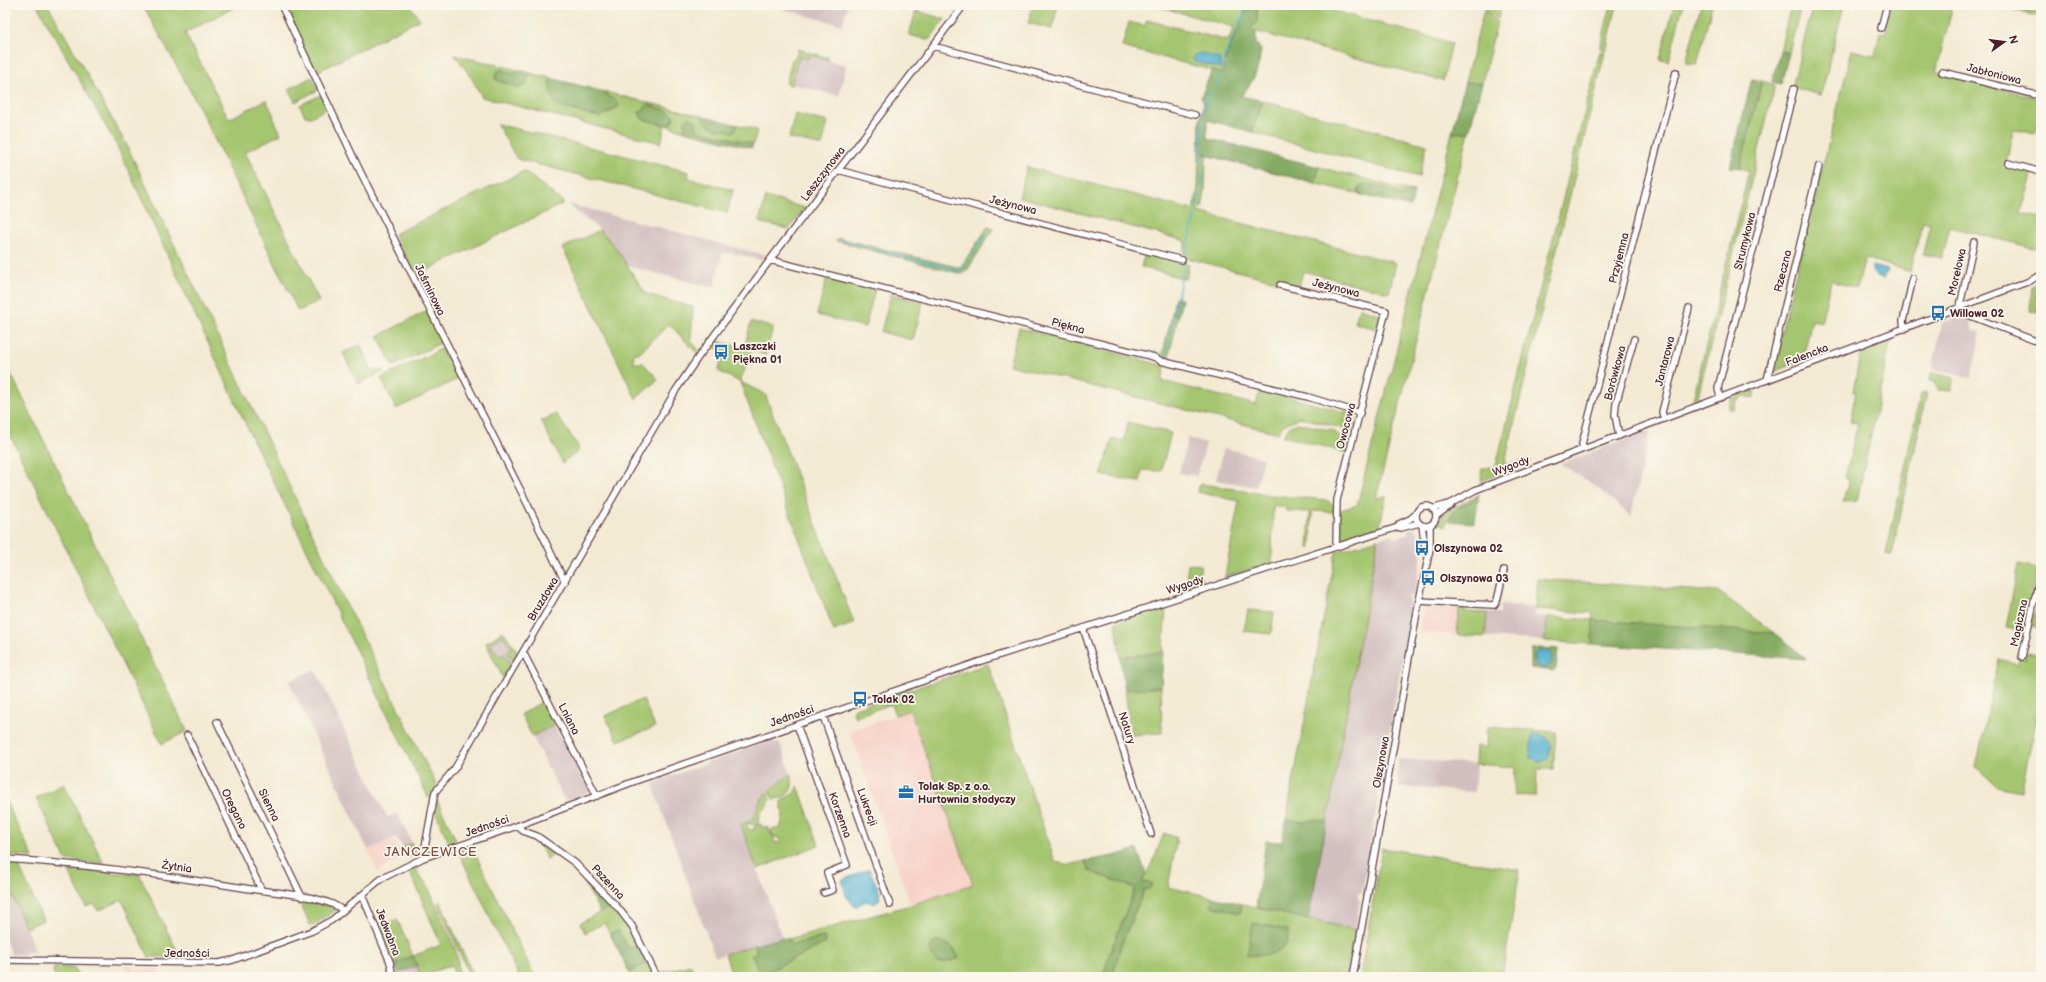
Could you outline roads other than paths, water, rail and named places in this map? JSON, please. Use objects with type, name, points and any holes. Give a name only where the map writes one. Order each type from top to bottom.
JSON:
[{"type":"street","name":"Jaśminowa","points":[[281,5],[360,171],[520,489],[565,582]]},
{"type":"street","name":"Leszczynowa","points":[[699,356],[964,5]]},
{"type":"street","points":[[1881,28],[1887,5]]},
{"type":"street","points":[[932,46],[1195,115]]},
{"type":"street","name":"Przyjemna","points":[[1581,450],[1676,72]]},
{"type":"street","name":"Jabłoniowa","points":[[1942,72],[2041,96]]},
{"type":"street","name":"Strumykowa","points":[[1720,398],[1718,388],[1794,89]]},
{"type":"street","points":[[2008,163],[2041,172]]},
{"type":"street","name":"Rzeczna","points":[[1767,380],[1819,166]]},
{"type":"street","name":"Jeżynowa","points":[[838,170],[1182,260]]},
{"type":"street","name":"Morelowa","points":[[1960,308],[1974,242]]},
{"type":"street","name":"Piękna","points":[[770,260],[1154,357],[1160,361],[1308,397],[1360,413]]},
{"type":"street","name":"Falencka","points":[[1581,450],[1960,308],[2027,282],[2041,275]]},
{"type":"street","points":[[1904,329],[1903,321],[1914,278]]},
{"type":"street","name":"Jeżynowa","points":[[1280,285],[1386,311]]},
{"type":"street","name":"Jantarowa","points":[[1664,419],[1662,412],[1689,308]]},
{"type":"street","points":[[1960,308],[1966,315],[2041,343]]},
{"type":"street","name":"Owocowa","points":[[1336,547],[1337,500],[1386,311]]},
{"type":"street","name":"Borówkowa","points":[[1619,436],[1616,420],[1616,404],[1634,339]]},
{"type":"street","name":"Bruzdowa","points":[[423,858],[435,792],[455,768],[676,390],[699,356]]},
{"type":"street","name":"Wygody","points":[[1432,508],[1452,503],[1484,486],[1581,450]]},
{"type":"street","name":"Wygody","points":[[1436,516],[1451,506],[1452,503]]},
{"type":"street","points":[[1424,506],[1432,508],[1436,516],[1430,525],[1420,524],[1416,514],[1419,509],[1424,506]]},
{"type":"street","name":"Wygody","points":[[1398,527],[1399,524],[1410,519],[1416,514]]},
{"type":"street","name":"Wygody","points":[[978,662],[1398,527],[1401,528],[1420,524]]},
{"type":"street","name":"Olszynowa","points":[[1420,524],[1428,551]]},
{"type":"street","name":"Olszynowa","points":[[1354,977],[1419,601],[1430,547],[1430,525]]},
{"type":"street","points":[[1419,601],[1494,605],[1497,601],[1504,570]]},
{"type":"street","name":"Magiczna","points":[[2022,657],[2041,570]]},
{"type":"street","name":"Natury","points":[[1083,628],[1151,834]]},
{"type":"street","name":"Lniana","points":[[523,652],[597,796]]},
{"type":"street","name":"Jedności","points":[[5,960],[219,963],[233,960],[305,934],[343,911],[381,879],[423,858],[978,662]]},
{"type":"street","name":"Lukrecji","points":[[823,716],[890,905]]},
{"type":"street","name":"Sienna","points":[[217,722],[302,897]]},
{"type":"street","name":"Korzenna","points":[[797,725],[848,865],[827,873],[833,890],[824,893]]},
{"type":"street","name":"Oregano","points":[[187,735],[262,891]]},
{"type":"street","name":"Pszenna","points":[[517,826],[523,831],[537,836],[575,863],[614,903],[632,926],[658,977]]},
{"type":"street","name":"Żytnia","points":[[5,859],[66,863],[185,878],[302,897],[335,904],[343,911]]},
{"type":"street","name":"Jedwabna","points":[[362,895],[390,962],[393,977]]},
{"type":"water","points":[[1202,53],[1220,59],[1220,68],[1195,62],[1193,59],[1194,55]]},
{"type":"water","points":[[1872,266],[1888,270],[1884,278],[1875,275],[1872,271]]},
{"type":"water","points":[[1543,650],[1549,653],[1552,659],[1549,665],[1543,668],[1537,665],[1534,659],[1537,653]]},
{"type":"water","points":[[1536,734],[1546,737],[1550,742],[1551,746],[1547,760],[1538,761],[1530,757],[1532,735]]},
{"type":"water","points":[[869,869],[880,892],[879,900],[874,904],[866,902],[855,907],[846,896],[842,880]]},
{"type":"waterway","points":[[1236,32],[1247,5]]},
{"type":"waterway","points":[[1221,69],[1233,37]]},
{"type":"waterway","points":[[1217,87],[1221,76]]},
{"type":"waterway","points":[[1203,116],[1207,96],[1212,91]]},
{"type":"waterway","points":[[1202,122],[1202,165]]},
{"type":"waterway","points":[[1202,170],[1202,188]]},
{"type":"waterway","points":[[1196,208],[1201,192]]},
{"type":"waterway","points":[[1186,257],[1195,213]]},
{"type":"waterway","points":[[840,240],[960,271],[963,270],[986,234]]},
{"type":"waterway","points":[[1170,335],[1184,264]]},
{"type":"waterway","points":[[1166,358],[1169,340]]},
{"type":"place","name":"Willowa 02","points":[[1938,313]]},
{"type":"place","name":"Laszczki Piękna 01","points":[[721,352]]},
{"type":"place","name":"Olszynowa 02","points":[[1422,548]]},
{"type":"place","name":"Olszynowa 03","points":[[1428,578]]},
{"type":"place","name":"Tolak 02","points":[[860,699]]},
{"type":"place","name":"Tolak Sp. z o.o. Hurtownia słodyczy","points":[[906,792]]},
{"type":"district","name":"JANCZEWICE","points":[[431,852]]}]
